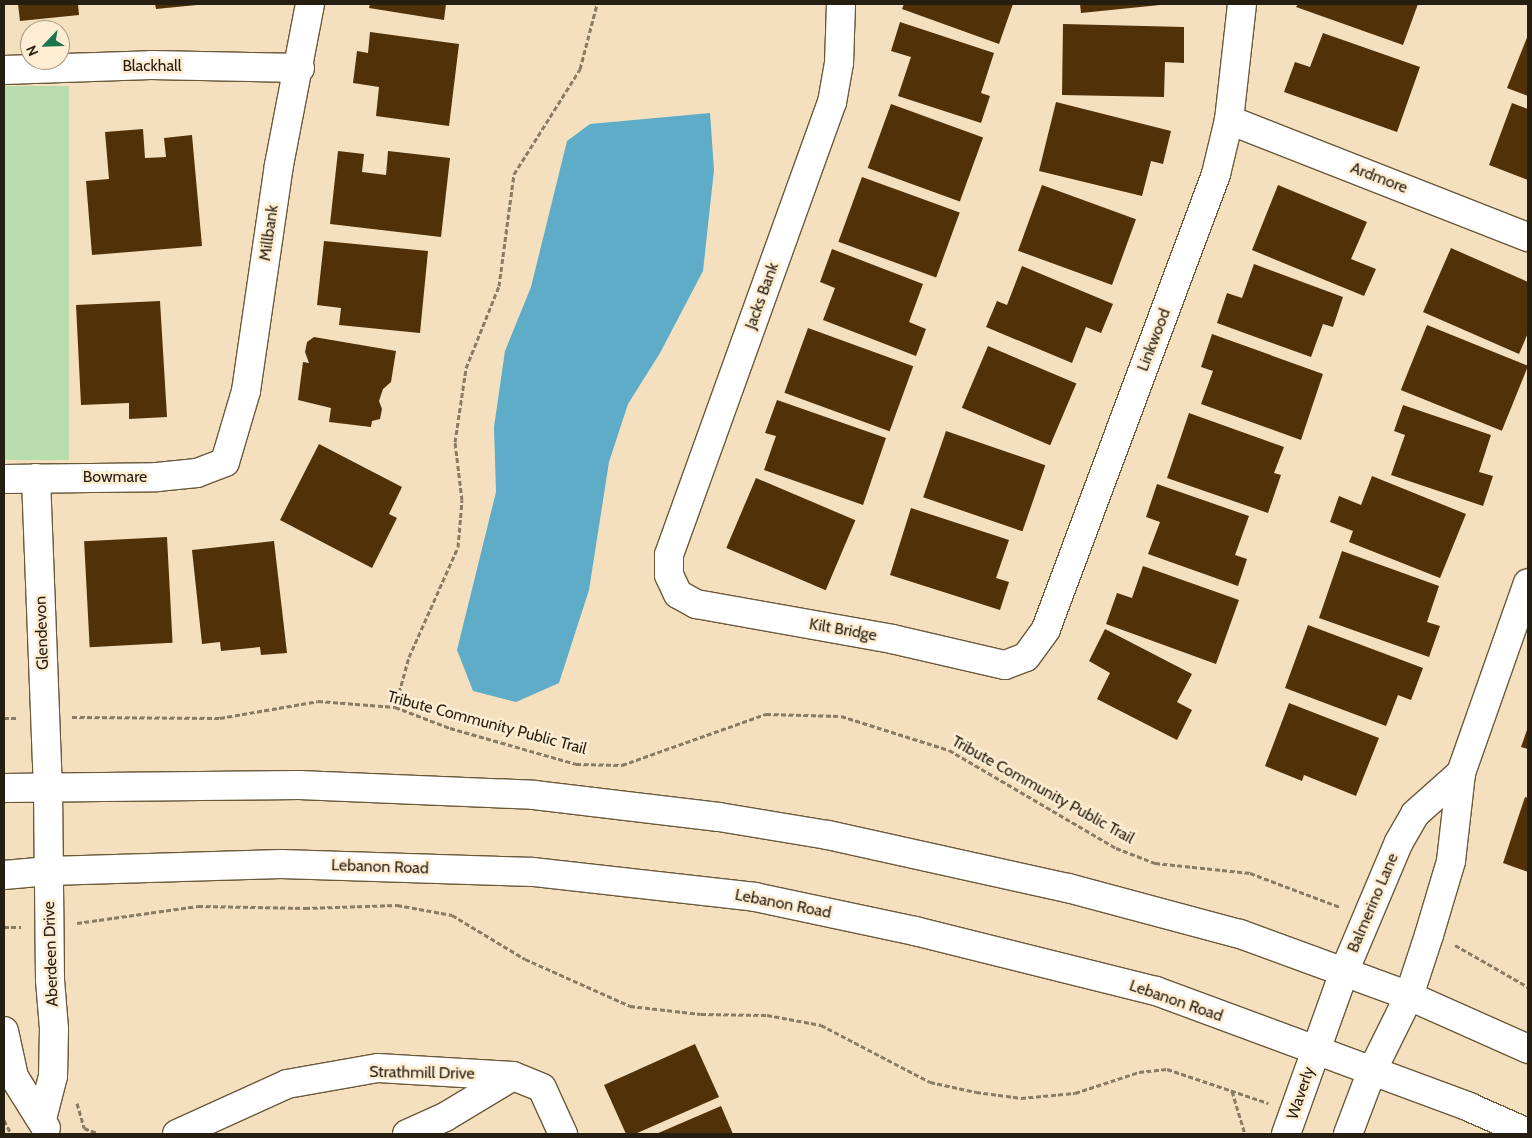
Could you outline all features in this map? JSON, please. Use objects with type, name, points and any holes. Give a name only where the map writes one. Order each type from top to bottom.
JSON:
[{"type":"street","name":"Millbank","points":[[225,462],[246,391],[279,165],[300,68],[310,4]]},
{"type":"street","name":"Jacks Bank","points":[[672,585],[668,568],[669,555],[832,102],[839,64],[841,4]]},
{"type":"street","name":"Linkwood","points":[[1019,661],[1036,646],[1046,629],[1212,183],[1229,120],[1242,4]]},
{"type":"street","name":"Blackhall","points":[[4,70],[151,65],[300,68]]},
{"type":"street","name":"Ardmore","points":[[1229,120],[1528,236]]},
{"type":"street","name":"Bowmare","points":[[4,479],[157,477],[197,473],[225,462]]},
{"type":"street","name":"Glendevon","points":[[36,478],[48,788]]},
{"type":"street","name":"Balmerino Lane","points":[[1371,1072],[1409,996],[1430,935],[1451,862],[1461,773],[1528,583]]},
{"type":"street","name":"Kilt Bridge","points":[[672,585],[682,597],[703,605],[892,639],[998,664],[1019,661]]},
{"type":"street","name":"Balmerino Lane","points":[[1315,1051],[1366,916],[1399,842],[1415,814],[1461,773]]},
{"type":"street","points":[[4,788],[382,786],[534,795],[719,817],[828,835],[1068,888],[1240,934],[1409,996],[1528,1049]]},
{"type":"street","name":"Aberdeen Drive","points":[[46,1127],[53,1076],[48,788]]},
{"type":"street","name":"Lebanon Road","points":[[4,875],[48,871],[281,864],[533,872],[755,897],[916,931],[1156,991],[1469,1107],[1528,1133]]},
{"type":"street","name":"Aberdeen Drive","points":[[4,1031],[14,1077],[46,1127]]},
{"type":"street","name":"Waverly","points":[[1290,1123],[1315,1051]]},
{"type":"street","name":"Strathmill Drive","points":[[184,1131],[287,1084],[378,1068],[513,1076],[542,1088],[563,1134]]},
{"type":"street","points":[[1348,1134],[1371,1072]]},
{"type":"street","points":[[407,1134],[446,1117],[513,1076]]},
{"type":"path","points":[[395,707],[410,657],[458,547],[462,500],[455,442],[466,368],[499,286],[514,174],[580,69],[597,4]]},
{"type":"path","name":"Tribute Community Public Trail","points":[[4,718],[220,718],[318,701],[395,707],[450,728],[576,764],[622,765],[766,714],[841,716],[948,750],[1116,848],[1155,863],[1250,873],[1366,916]]},
{"type":"path","points":[[4,927],[50,926],[198,906],[305,908],[397,905],[452,915],[525,960],[630,1006],[701,1014],[768,1015],[821,1025],[930,1082],[976,1092],[1020,1098],[1075,1093],[1139,1072],[1166,1069],[1232,1091],[1290,1123]]},
{"type":"path","points":[[1430,935],[1471,951],[1528,987]]},
{"type":"path","points":[[1232,1091],[1245,1134]]},
{"type":"path","points":[[4,1120],[11,1134]]},
{"type":"green space","points":[[4,86],[69,86],[69,460],[4,460]]},
{"type":"water","points":[[710,113],[714,170],[703,271],[660,353],[628,404],[609,462],[589,590],[559,683],[516,702],[473,691],[457,650],[496,492],[494,427],[505,351],[531,287],[567,141],[590,124]]},
{"type":"building","points":[[18,4],[78,4],[79,15],[20,21]]},
{"type":"building","points":[[155,4],[196,4],[197,5],[156,9]]},
{"type":"building","points":[[370,4],[446,4],[444,20],[369,8]]},
{"type":"building","points":[[904,4],[1013,4],[999,44],[902,9]]},
{"type":"building","points":[[1080,4],[1160,4],[1160,5],[1081,13]]},
{"type":"building","points":[[1298,4],[1418,4],[1403,45],[1296,7]]},
{"type":"building","points":[[900,22],[994,53],[981,93],[990,96],[981,123],[898,96],[911,57],[891,51]]},
{"type":"building","points":[[1063,24],[1184,27],[1184,63],[1165,62],[1164,97],[1062,95]]},
{"type":"building","points":[[370,32],[459,44],[449,126],[376,116],[379,87],[353,83],[357,51],[368,53]]},
{"type":"building","points":[[1323,33],[1420,67],[1397,132],[1284,92],[1295,62],[1310,67]]},
{"type":"building","points":[[1528,35],[1528,96],[1507,88]]},
{"type":"building","points":[[1056,102],[1171,131],[1163,164],[1151,161],[1142,196],[1039,171]]},
{"type":"building","points":[[1512,103],[1528,109],[1528,180],[1489,165]]},
{"type":"building","points":[[891,104],[983,138],[960,201],[868,168]]},
{"type":"building","points":[[143,129],[145,158],[166,157],[164,138],[192,135],[202,246],[92,255],[86,181],[109,179],[105,132]]},
{"type":"building","points":[[338,151],[364,154],[362,172],[386,175],[388,151],[450,158],[441,237],[330,224]]},
{"type":"building","points":[[862,177],[960,213],[936,277],[838,242]]},
{"type":"building","points":[[1042,185],[1136,219],[1112,285],[1018,251]]},
{"type":"building","points":[[1278,185],[1367,222],[1351,259],[1376,269],[1364,296],[1252,250]]},
{"type":"building","points":[[324,241],[428,251],[420,333],[339,325],[341,308],[317,305]]},
{"type":"building","points":[[1451,248],[1528,282],[1528,333],[1519,354],[1423,312]]},
{"type":"building","points":[[832,249],[923,284],[909,322],[926,329],[916,356],[823,320],[835,288],[820,282]]},
{"type":"building","points":[[1254,264],[1343,297],[1333,327],[1323,324],[1311,357],[1217,323],[1227,293],[1242,298]]},
{"type":"building","points":[[1022,266],[1113,304],[1101,333],[1086,327],[1072,363],[986,327],[997,301],[1007,305]]},
{"type":"building","points":[[160,301],[167,417],[129,419],[129,403],[81,405],[76,305]]},
{"type":"building","points":[[1427,325],[1528,366],[1502,431],[1401,390]]},
{"type":"building","points":[[808,328],[913,366],[890,431],[784,393]]},
{"type":"building","points":[[1212,334],[1323,374],[1301,440],[1201,404],[1213,371],[1201,367]]},
{"type":"building","points":[[314,337],[396,351],[391,382],[383,389],[379,401],[382,409],[380,419],[372,421],[371,427],[329,422],[331,408],[298,400],[303,362],[309,363],[305,352],[307,342]]},
{"type":"building","points":[[988,346],[1076,384],[1050,445],[962,408]]},
{"type":"building","points":[[777,400],[886,438],[863,505],[764,470],[776,436],[765,433]]},
{"type":"building","points":[[1403,405],[1491,435],[1479,472],[1493,476],[1483,506],[1391,475],[1405,435],[1394,431]]},
{"type":"building","points":[[1189,413],[1284,447],[1274,473],[1281,475],[1268,513],[1167,478]]},
{"type":"building","points":[[946,431],[1045,465],[1022,531],[923,497]]},
{"type":"building","points":[[319,444],[402,487],[389,514],[397,518],[372,568],[280,520]]},
{"type":"building","points":[[1372,476],[1466,514],[1440,578],[1349,542],[1353,531],[1330,522],[1339,496],[1361,505]]},
{"type":"building","points":[[756,478],[855,520],[826,590],[726,548]]},
{"type":"building","points":[[1157,484],[1249,516],[1235,555],[1247,559],[1238,586],[1148,554],[1160,522],[1146,517]]},
{"type":"building","points":[[911,508],[1009,540],[996,578],[1009,582],[1000,610],[890,575]]},
{"type":"building","points":[[167,537],[173,643],[90,647],[84,541]]},
{"type":"building","points":[[274,541],[287,653],[261,655],[260,647],[221,651],[220,642],[202,644],[192,550]]},
{"type":"building","points":[[1342,551],[1439,586],[1427,622],[1440,626],[1429,657],[1319,618]]},
{"type":"building","points":[[1143,566],[1239,600],[1216,664],[1106,624],[1117,593],[1132,598]]},
{"type":"building","points":[[1308,625],[1423,668],[1411,700],[1398,695],[1386,726],[1285,688]]},
{"type":"building","points":[[1105,629],[1192,674],[1177,702],[1192,710],[1177,740],[1097,699],[1110,673],[1089,661]]},
{"type":"building","points":[[1289,703],[1379,738],[1356,796],[1304,775],[1302,781],[1265,766]]},
{"type":"building","points":[[1528,727],[1528,749],[1521,747]]},
{"type":"building","points":[[1525,797],[1528,798],[1528,872],[1503,863]]},
{"type":"building","points":[[695,1044],[719,1097],[635,1134],[626,1134],[604,1085]]},
{"type":"building","points":[[721,1106],[733,1134],[656,1134]]}]
